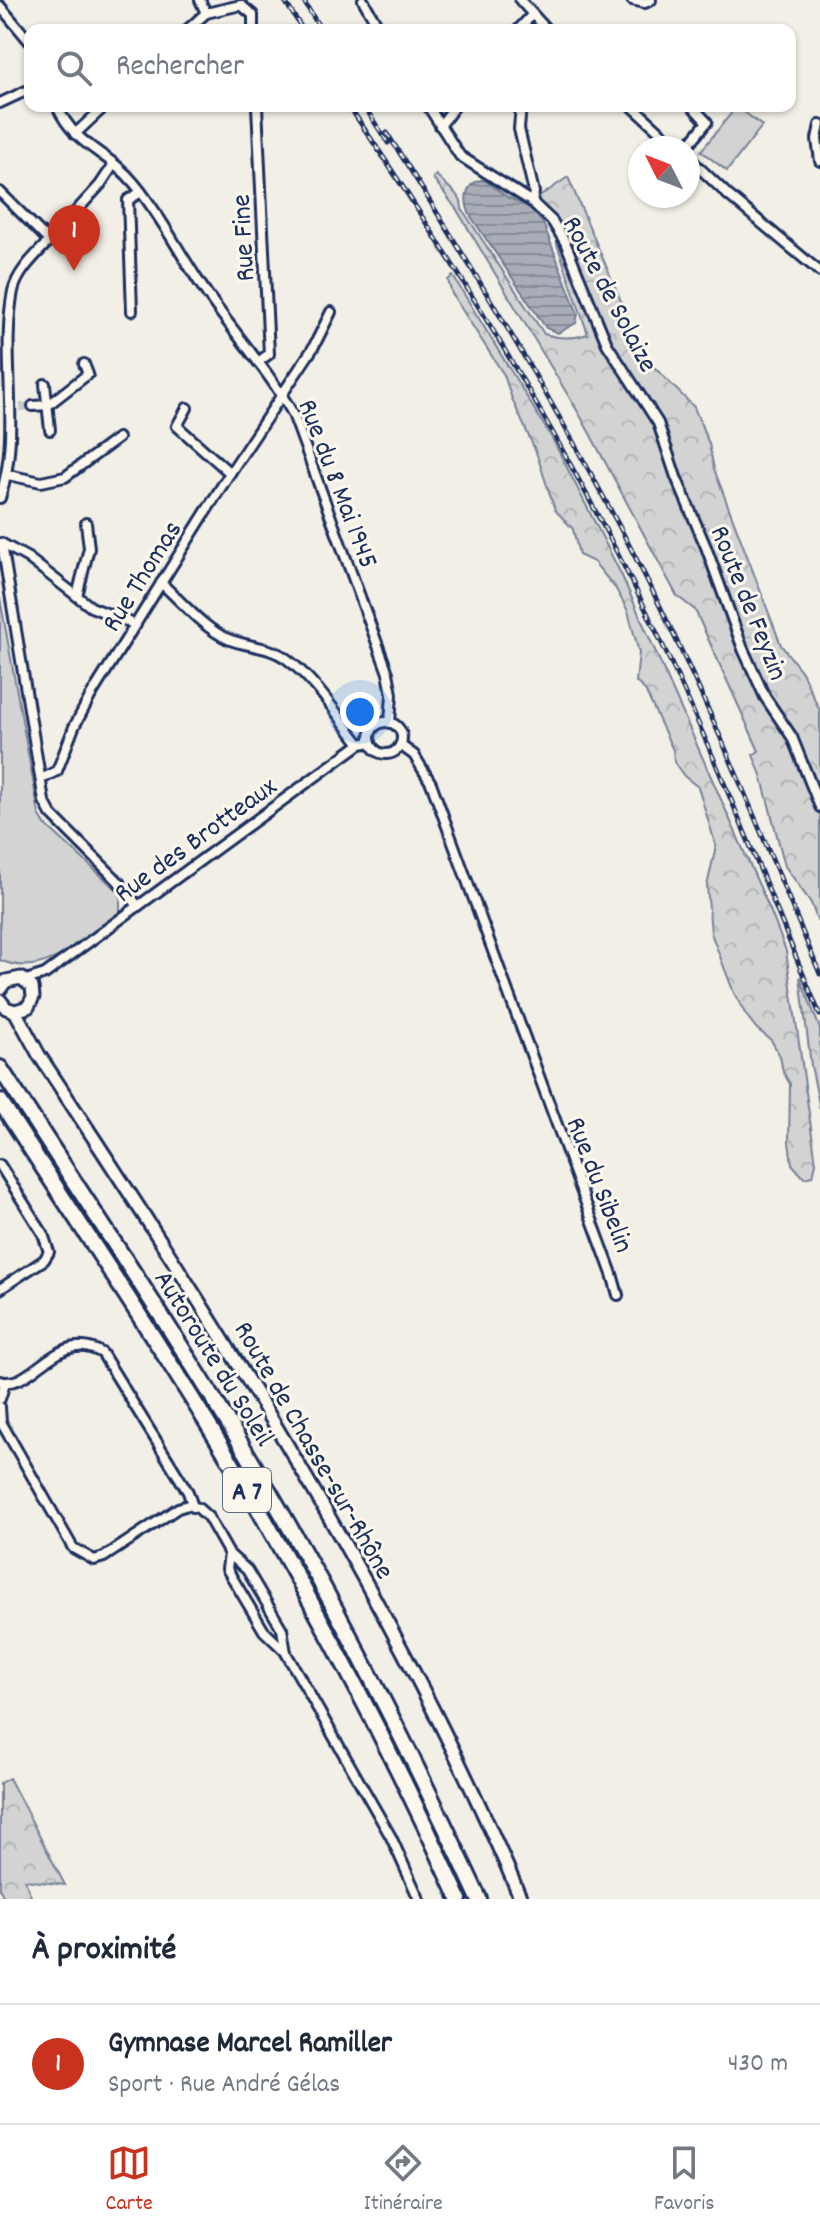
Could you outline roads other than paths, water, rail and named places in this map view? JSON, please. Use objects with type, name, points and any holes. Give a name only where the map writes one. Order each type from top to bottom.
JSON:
[{"type":"highway","name":"Autoroute du Soleil","points":[[0,1068],[189,1359],[281,1512],[380,1693],[479,1899]]},
{"type":"highway","name":"Autoroute du Soleil","points":[[0,1101],[173,1368],[266,1522],[366,1706],[459,1899]]},
{"type":"main road","points":[[0,989],[5,975],[26,980],[33,991],[28,1007],[15,1011],[6,1008],[0,1000]]},
{"type":"main road","name":"Route de Chasse-sur-Rhône","points":[[28,1007],[33,1044]]},
{"type":"main road","name":"Route de Chasse-sur-Rhône","points":[[15,1011],[33,1044],[209,1313],[331,1518],[430,1703],[521,1899]]},
{"type":"street","points":[[200,0],[206,13]]},
{"type":"street","points":[[363,0],[377,24]]},
{"type":"street","points":[[520,0],[541,24]]},
{"type":"street","points":[[632,0],[645,3],[651,0]]},
{"type":"street","points":[[194,24],[206,13],[241,5],[253,15],[253,24]]},
{"type":"street","points":[[0,6],[24,35]]},
{"type":"street","points":[[524,24],[532,15]]},
{"type":"street","points":[[0,103],[24,92]]},
{"type":"street","name":"Rue du 8 Mai 1945","points":[[61,112],[84,144],[114,164],[141,192],[201,285],[282,394],[293,414],[388,673],[392,694],[390,723]]},
{"type":"street","points":[[75,134],[99,112]]},
{"type":"street","name":"Rue Fine","points":[[257,112],[269,354],[258,362]]},
{"type":"street","name":"Route de Solaize","points":[[432,112],[460,156],[532,202],[552,221],[565,242],[607,344],[658,423],[669,453]]},
{"type":"street","points":[[440,126],[450,112]]},
{"type":"street","points":[[520,112],[519,129],[534,192],[532,202]]},
{"type":"street","points":[[639,112],[665,136]]},
{"type":"street","points":[[696,136],[707,122],[698,112]]},
{"type":"street","points":[[820,125],[817,139],[820,161]]},
{"type":"street","points":[[0,498],[8,475],[5,366],[13,289],[25,266],[100,185],[114,164]]},
{"type":"street","points":[[700,168],[820,272]]},
{"type":"street","points":[[132,311],[128,200],[141,192]]},
{"type":"street","points":[[2,198],[49,241]]},
{"type":"street","name":"Rue Thomas","points":[[41,779],[57,771],[74,727],[230,473],[313,348],[331,312]]},
{"type":"street","points":[[33,406],[48,405],[86,369],[98,381]]},
{"type":"street","points":[[45,384],[50,430]]},
{"type":"street","points":[[8,408],[20,407]]},
{"type":"street","points":[[187,408],[177,426],[230,473]]},
{"type":"street","points":[[8,475],[41,482],[65,477],[118,438]]},
{"type":"street","name":"Route de Feyzin","points":[[669,453],[751,669],[765,697],[792,737],[820,807]]},
{"type":"street","points":[[77,596],[89,548],[86,523]]},
{"type":"street","points":[[1,543],[28,558],[91,607],[136,625]]},
{"type":"street","points":[[1,543],[44,801],[51,814],[118,881],[138,906]]},
{"type":"street","points":[[161,583],[227,638],[285,658],[360,744]]},
{"type":"street","points":[[381,723],[390,723],[400,732],[400,745],[392,752],[375,750],[371,742],[373,729],[381,723]]},
{"type":"street","name":"Rue des Brotteaux","points":[[33,991],[45,974],[360,744],[371,742]]},
{"type":"street","name":"Rue du Sibelin","points":[[400,745],[414,755],[431,783],[618,1295]]},
{"type":"street","name":"Rue des Brotteaux","points":[[26,980],[45,974]]},
{"type":"street","points":[[0,1165],[43,1234],[49,1252],[44,1260],[0,1289]]},
{"type":"street","points":[[0,1399],[3,1382],[19,1379],[77,1345],[89,1346],[102,1353],[188,1492],[193,1507]]},
{"type":"street","points":[[0,1407],[1,1422],[7,1433],[73,1548],[81,1555],[94,1560],[104,1557],[178,1508],[193,1507],[208,1517],[229,1554],[247,1570],[282,1629],[286,1653]]},
{"type":"street","points":[[229,1554],[227,1569],[264,1631],[286,1653],[391,1837],[419,1899]]},
{"type":"tunnel","points":[[20,407],[33,406]]},
{"type":"railway","points":[[284,0],[299,24]]},
{"type":"railway","points":[[303,0],[317,24]]},
{"type":"railway","points":[[353,112],[497,338],[599,517],[681,686],[820,1015]]},
{"type":"railway","points":[[368,112],[388,143]]},
{"type":"railway","points":[[387,133],[519,348],[641,568],[712,718],[820,974]]},
{"type":"place","name":"Gymnase Marcel Ramiller","points":[[74,271]]}]
